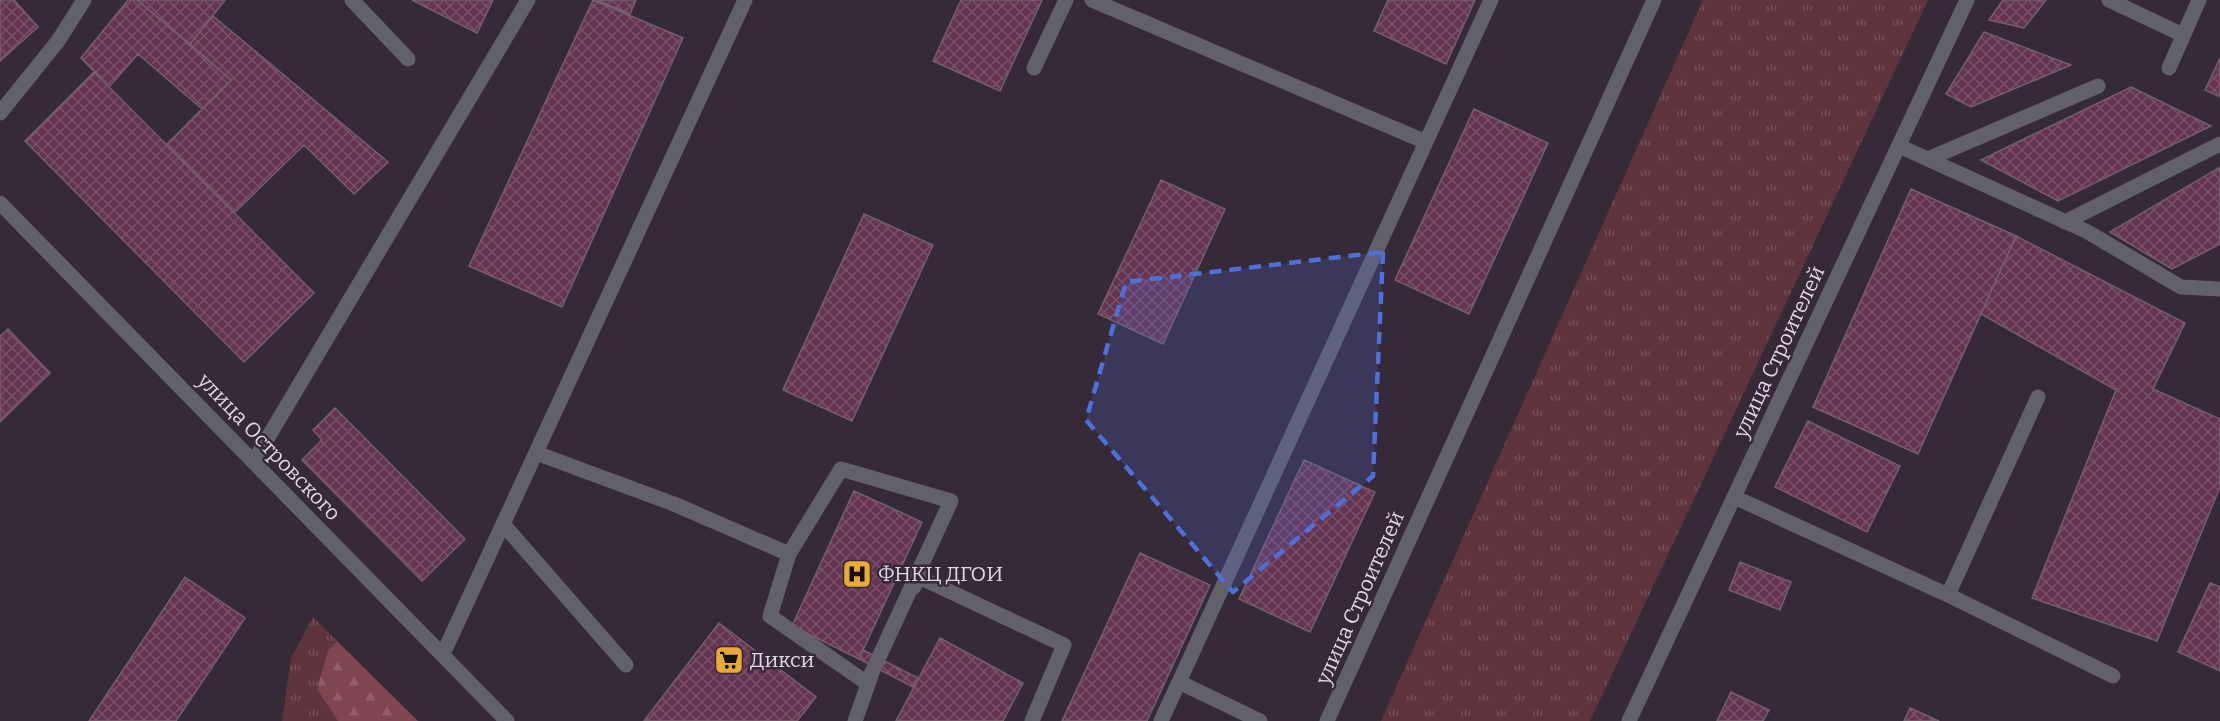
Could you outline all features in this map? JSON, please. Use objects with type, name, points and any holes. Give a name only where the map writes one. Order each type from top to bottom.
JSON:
[{"type":"street","points":[[0,113],[58,41],[84,0]]},
{"type":"street","points":[[352,0],[408,59]]},
{"type":"street","points":[[254,461],[528,0]]},
{"type":"street","points":[[443,654],[745,0]]},
{"type":"street","points":[[1034,68],[1066,0]]},
{"type":"street","points":[[1092,0],[1426,142]]},
{"type":"street","points":[[1161,721],[1491,0]]},
{"type":"street","name":"улица Строителей","points":[[1327,721],[1654,0]]},
{"type":"street","name":"улица Строителей","points":[[1629,721],[1967,0]]},
{"type":"street","points":[[2109,0],[2183,35]]},
{"type":"street","points":[[2169,68],[2199,0]]},
{"type":"street","points":[[1928,159],[2098,86]]},
{"type":"street","points":[[2065,222],[2220,144]]},
{"type":"street","points":[[1899,146],[2065,222],[2181,287],[2220,289]]},
{"type":"street","name":"улица Островского","points":[[0,202],[507,721]]},
{"type":"street","points":[[1948,595],[2038,397]]},
{"type":"street","points":[[536,453],[674,504],[789,554]]},
{"type":"street","points":[[855,721],[867,683],[951,501],[841,469],[789,554],[770,616],[867,683]]},
{"type":"street","points":[[1734,497],[1948,595],[2113,676]]},
{"type":"street","points":[[503,524],[626,664]]},
{"type":"street","points":[[867,683],[919,578],[1064,645],[1032,721]]},
{"type":"street","points":[[1179,682],[1260,721]]},
{"type":"highlighted area","points":[[1383,252],[1373,476],[1233,592],[1086,420],[1126,282]]},
{"type":"green space","points":[[1703,0],[1928,0],[1590,721],[1381,721]]},
{"type":"green space","points":[[313,617],[337,641],[328,650],[317,689],[338,721],[282,721],[291,658]]},
{"type":"green space","points":[[337,641],[418,721],[338,721],[317,689],[328,650]]},
{"type":"building","points":[[0,0],[14,0],[38,27],[0,61]]},
{"type":"building","points":[[128,0],[137,0],[231,80],[202,109],[138,54],[109,87],[81,58]]},
{"type":"building","points":[[137,0],[225,0],[190,44]]},
{"type":"building","points":[[412,0],[493,0],[477,33]]},
{"type":"building","points":[[593,0],[683,38],[562,307],[469,266]]},
{"type":"building","points":[[597,0],[636,0],[630,14]]},
{"type":"building","points":[[961,0],[1042,0],[1000,91],[933,61]]},
{"type":"building","points":[[1388,0],[1475,0],[1446,64],[1374,31]]},
{"type":"building","points":[[2003,0],[2046,0],[2024,28],[1989,20]]},
{"type":"building","points":[[213,16],[388,162],[354,194],[304,145],[234,213],[166,145],[231,80],[190,44]]},
{"type":"building","points":[[1984,32],[2071,65],[1971,107],[1946,94]]},
{"type":"building","points":[[2220,58],[2220,97],[2205,90]]},
{"type":"building","points":[[94,72],[314,293],[244,362],[25,141]]},
{"type":"building","points":[[2131,87],[2211,126],[2058,201],[1981,160]]},
{"type":"building","points":[[1474,109],[1548,143],[1469,314],[1395,280]]},
{"type":"building","points":[[2220,167],[2220,244],[2172,269],[2110,232]]},
{"type":"building","points":[[1161,180],[1225,209],[1163,344],[1098,314]]},
{"type":"building","points":[[1911,189],[2016,236],[1918,454],[1813,407]]},
{"type":"building","points":[[864,214],[933,245],[852,421],[783,390]]},
{"type":"building","points":[[2016,236],[2185,323],[2153,389],[2220,419],[2220,487],[2157,641],[2032,598],[2116,390],[1981,314]]},
{"type":"building","points":[[8,329],[50,373],[0,422],[0,336]]},
{"type":"building","points":[[335,408],[465,539],[422,581],[302,460],[322,440],[313,430]]},
{"type":"building","points":[[1808,421],[1900,466],[1867,532],[1775,487]]},
{"type":"building","points":[[1304,460],[1375,492],[1310,632],[1239,599]]},
{"type":"building","name":"ФНКЦ ДГОИ","points":[[854,491],[922,522],[859,659],[792,626]]},
{"type":"building","points":[[1140,553],[1210,585],[1147,721],[1062,721]]},
{"type":"building","points":[[1740,562],[1791,582],[1780,610],[1729,590]]},
{"type":"building","points":[[185,577],[245,618],[176,721],[89,721]]},
{"type":"building","points":[[2210,583],[2220,587],[2220,671],[2178,652]]},
{"type":"building","name":"Дикси","points":[[719,623],[816,697],[797,721],[644,721]]},
{"type":"building","name":"ФНКЦ ДГОИ","points":[[940,638],[1023,683],[1003,721],[896,721]]},
{"type":"building","points":[[863,650],[918,678],[913,687],[859,659]]},
{"type":"building","points":[[1731,692],[1769,710],[1763,721],[1717,721]]},
{"type":"building","points":[[1910,708],[1939,721],[1904,721]]},
{"type":"place","name":"ФНКЦ ДГОИ","points":[[857,574]]},
{"type":"place","name":"Дикси","points":[[729,660]]}]
